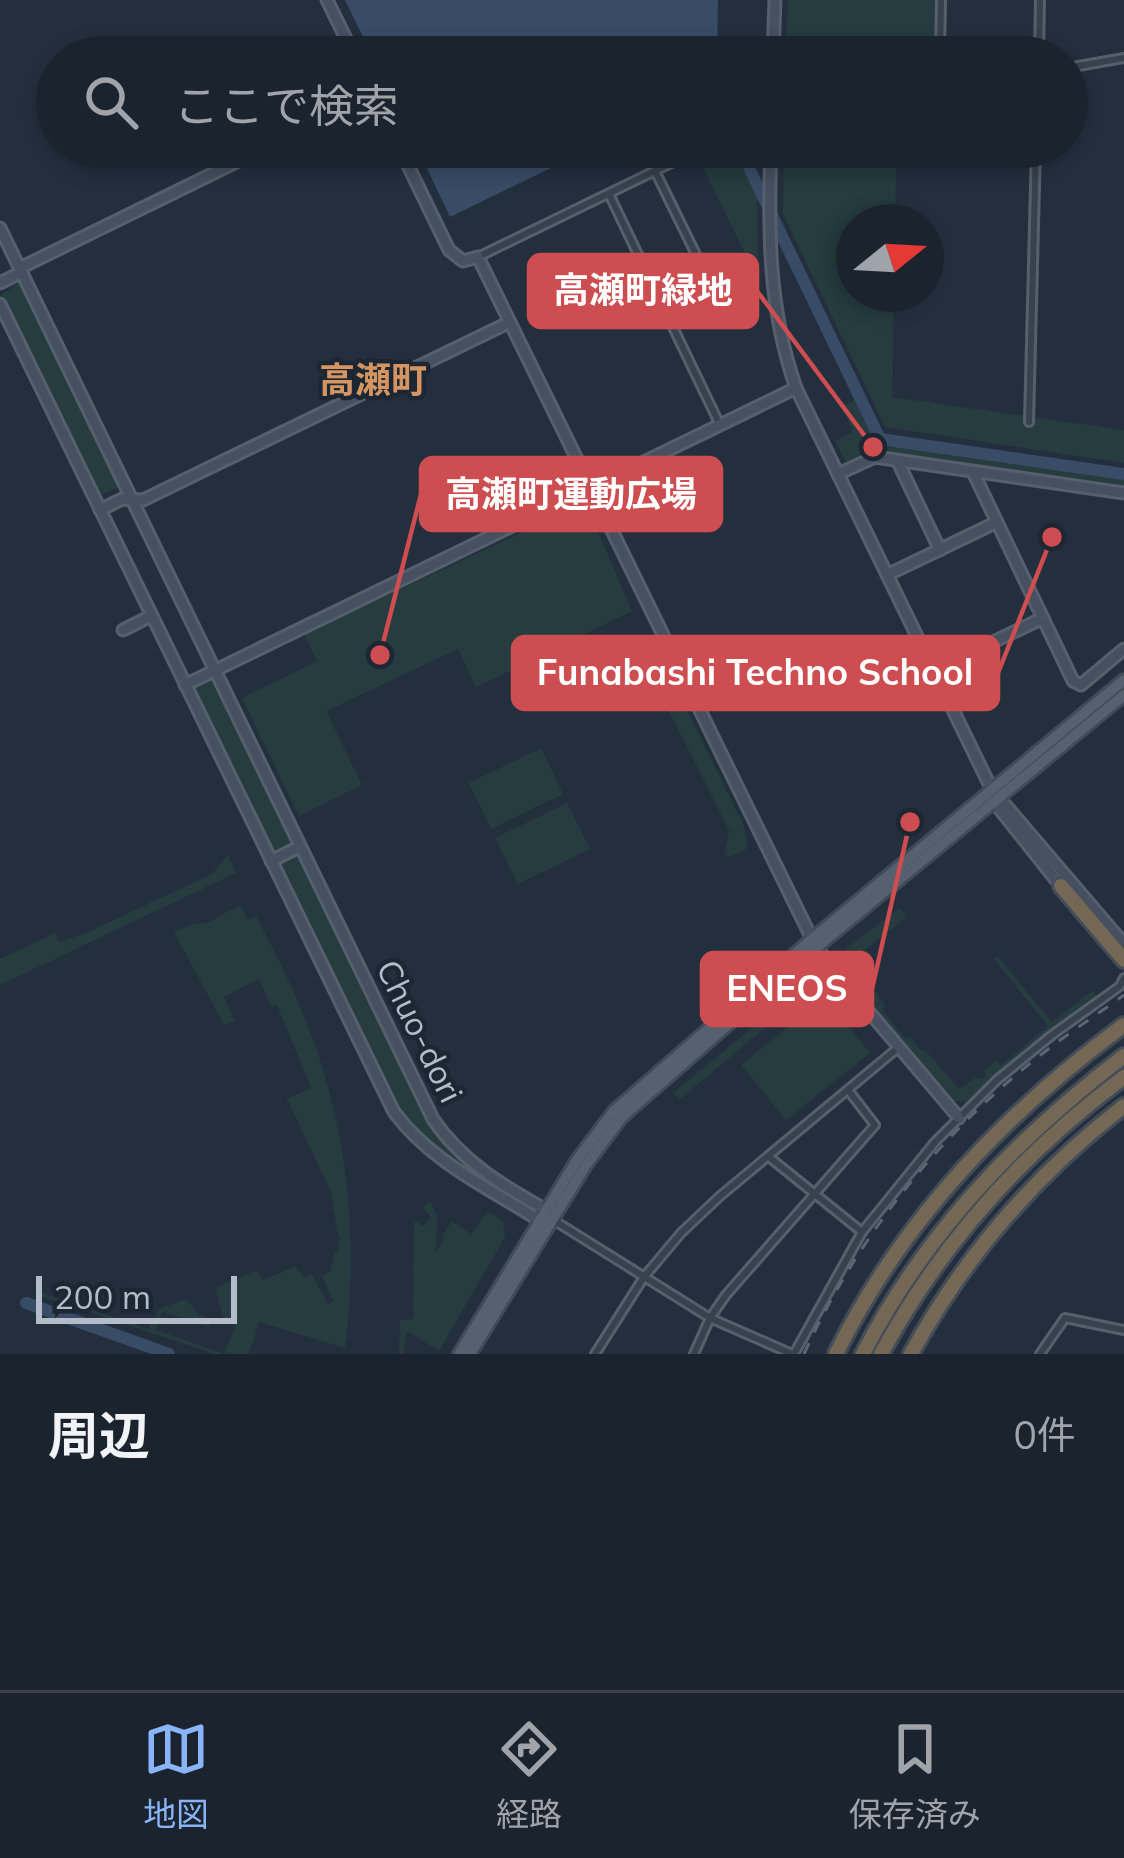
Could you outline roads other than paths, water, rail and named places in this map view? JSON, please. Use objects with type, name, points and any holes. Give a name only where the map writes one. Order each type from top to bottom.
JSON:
[{"type":"highway","points":[[1061,886],[1124,960]]},
{"type":"highway","points":[[836,1354],[874,1286],[927,1210],[994,1134],[1124,1022]]},
{"type":"highway","points":[[1082,1057],[1097,1054],[1124,1037]]},
{"type":"highway","points":[[863,1354],[904,1284],[972,1193],[1038,1125],[1124,1056]]},
{"type":"highway","points":[[881,1354],[932,1270],[996,1190],[1049,1137],[1124,1076]]},
{"type":"highway","points":[[911,1354],[974,1255],[1028,1190],[1075,1142],[1124,1102]]},
{"type":"main road","points":[[996,796],[1124,680]]},
{"type":"main road","points":[[470,1354],[577,1160],[614,1111],[1124,695]]},
{"type":"main road","points":[[459,1354],[546,1217]]},
{"type":"street","points":[[327,0],[345,36]]},
{"type":"street","points":[[774,36],[775,0]]},
{"type":"street","points":[[940,36],[941,0]]},
{"type":"street","points":[[1040,0],[1040,36]]},
{"type":"street","points":[[1088,64],[1124,58]]},
{"type":"street","points":[[0,283],[225,168]]},
{"type":"street","points":[[409,168],[449,250],[463,261],[661,168]]},
{"type":"street","points":[[546,1217],[710,1318],[793,1354],[862,1232],[935,1142],[997,1080],[1120,986],[1124,975],[996,796],[796,388],[774,306],[770,168]]},
{"type":"street","points":[[1029,422],[1035,168]]},
{"type":"street","points":[[655,171],[713,289],[667,312]]},
{"type":"street","points":[[609,194],[720,424]]},
{"type":"street","name":"Chuo-dori","points":[[0,228],[426,1108],[442,1133],[476,1166],[546,1217]]},
{"type":"street","points":[[478,257],[815,943],[959,1118]]},
{"type":"street","name":"Chuo-dori","points":[[0,304],[383,1093],[409,1132],[434,1155],[546,1217]]},
{"type":"street","points":[[100,510],[122,499],[143,500],[510,322]]},
{"type":"street","points":[[185,685],[796,388]]},
{"type":"street","points":[[838,474],[875,457],[1124,493]]},
{"type":"street","points":[[898,461],[940,550]]},
{"type":"street","points":[[973,472],[1073,682],[1081,685],[1124,649]]},
{"type":"street","points":[[887,575],[997,522]]},
{"type":"street","points":[[123,631],[151,616]]},
{"type":"street","points":[[933,671],[1043,618]]},
{"type":"street","points":[[996,796],[1124,944]]},
{"type":"street","points":[[271,861],[299,847]]},
{"type":"street","points":[[1106,996],[1124,991]]},
{"type":"street","points":[[595,1354],[644,1277],[681,1233],[899,1047]]},
{"type":"street","points":[[694,1354],[726,1295],[875,1125],[848,1090]]},
{"type":"street","points":[[769,1156],[862,1232]]},
{"type":"street","points":[[1040,1354],[1065,1318],[1124,1330]]},
{"type":"water","points":[[345,0],[718,0],[717,36],[363,36]]},
{"type":"water","points":[[427,168],[551,168],[450,217]]},
{"type":"waterway","points":[[749,168],[880,439],[1124,474]]},
{"type":"waterway","points":[[26,1303],[169,1354]]},
{"type":"railway","points":[[804,1354],[849,1269],[936,1153],[1005,1085],[1124,995]]},
{"type":"place","name":"高瀬町緑地","points":[[873,447]]},
{"type":"place","name":"Funabashi Techno School","points":[[1052,537]]},
{"type":"place","name":"高瀬町運動広場","points":[[380,655]]},
{"type":"place","name":"ENEOS","points":[[910,822]]},
{"type":"district","name":"高瀬町","points":[[373,380]]}]
